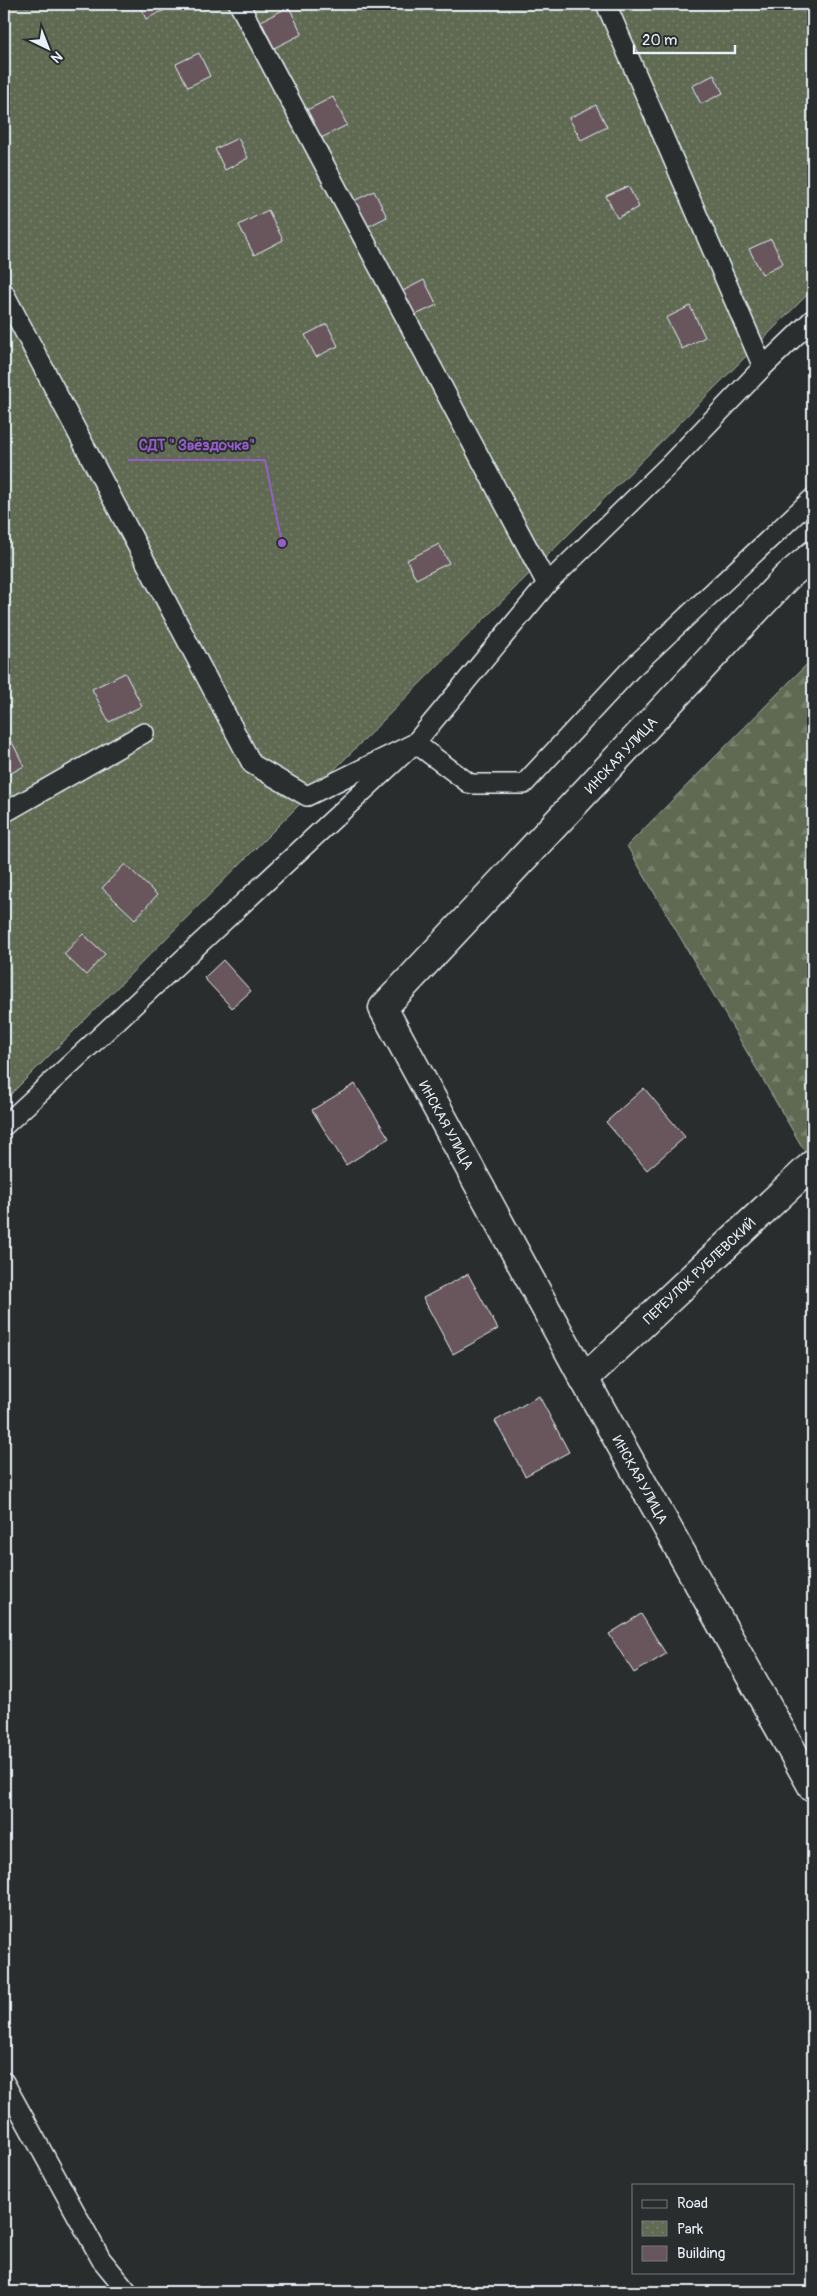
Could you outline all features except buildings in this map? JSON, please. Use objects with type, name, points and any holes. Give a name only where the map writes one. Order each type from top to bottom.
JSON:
[{"type":"street","name":"ИНСКАЯ УЛИЦА","points":[[813,555],[786,578],[383,1008],[584,1379],[813,1788]]},
{"type":"street","name":"ПЕРЕУЛОК РУБЛЕВСКИЙ","points":[[584,1379],[813,1164]]},
{"type":"lane","points":[[239,4],[547,584]]},
{"type":"lane","points":[[606,4],[763,367]]},
{"type":"lane","points":[[4,293],[9,317],[252,764],[308,796],[416,744]]},
{"type":"lane","points":[[4,1126],[416,744],[547,584],[669,465],[763,367],[813,319]]},
{"type":"lane","points":[[416,744],[470,784],[524,784],[630,670],[813,498]]},
{"type":"lane","points":[[4,814],[144,733]]},
{"type":"lane","points":[[4,2082],[101,2259],[128,2292]]},
{"type":"green space","points":[[4,4],[813,4],[813,289],[4,1101]]},
{"type":"green space","points":[[813,658],[813,1153],[808,1157],[627,846]]},
{"type":"place","name":"СДТ \" Звёздочка\"","points":[[282,543]]}]
